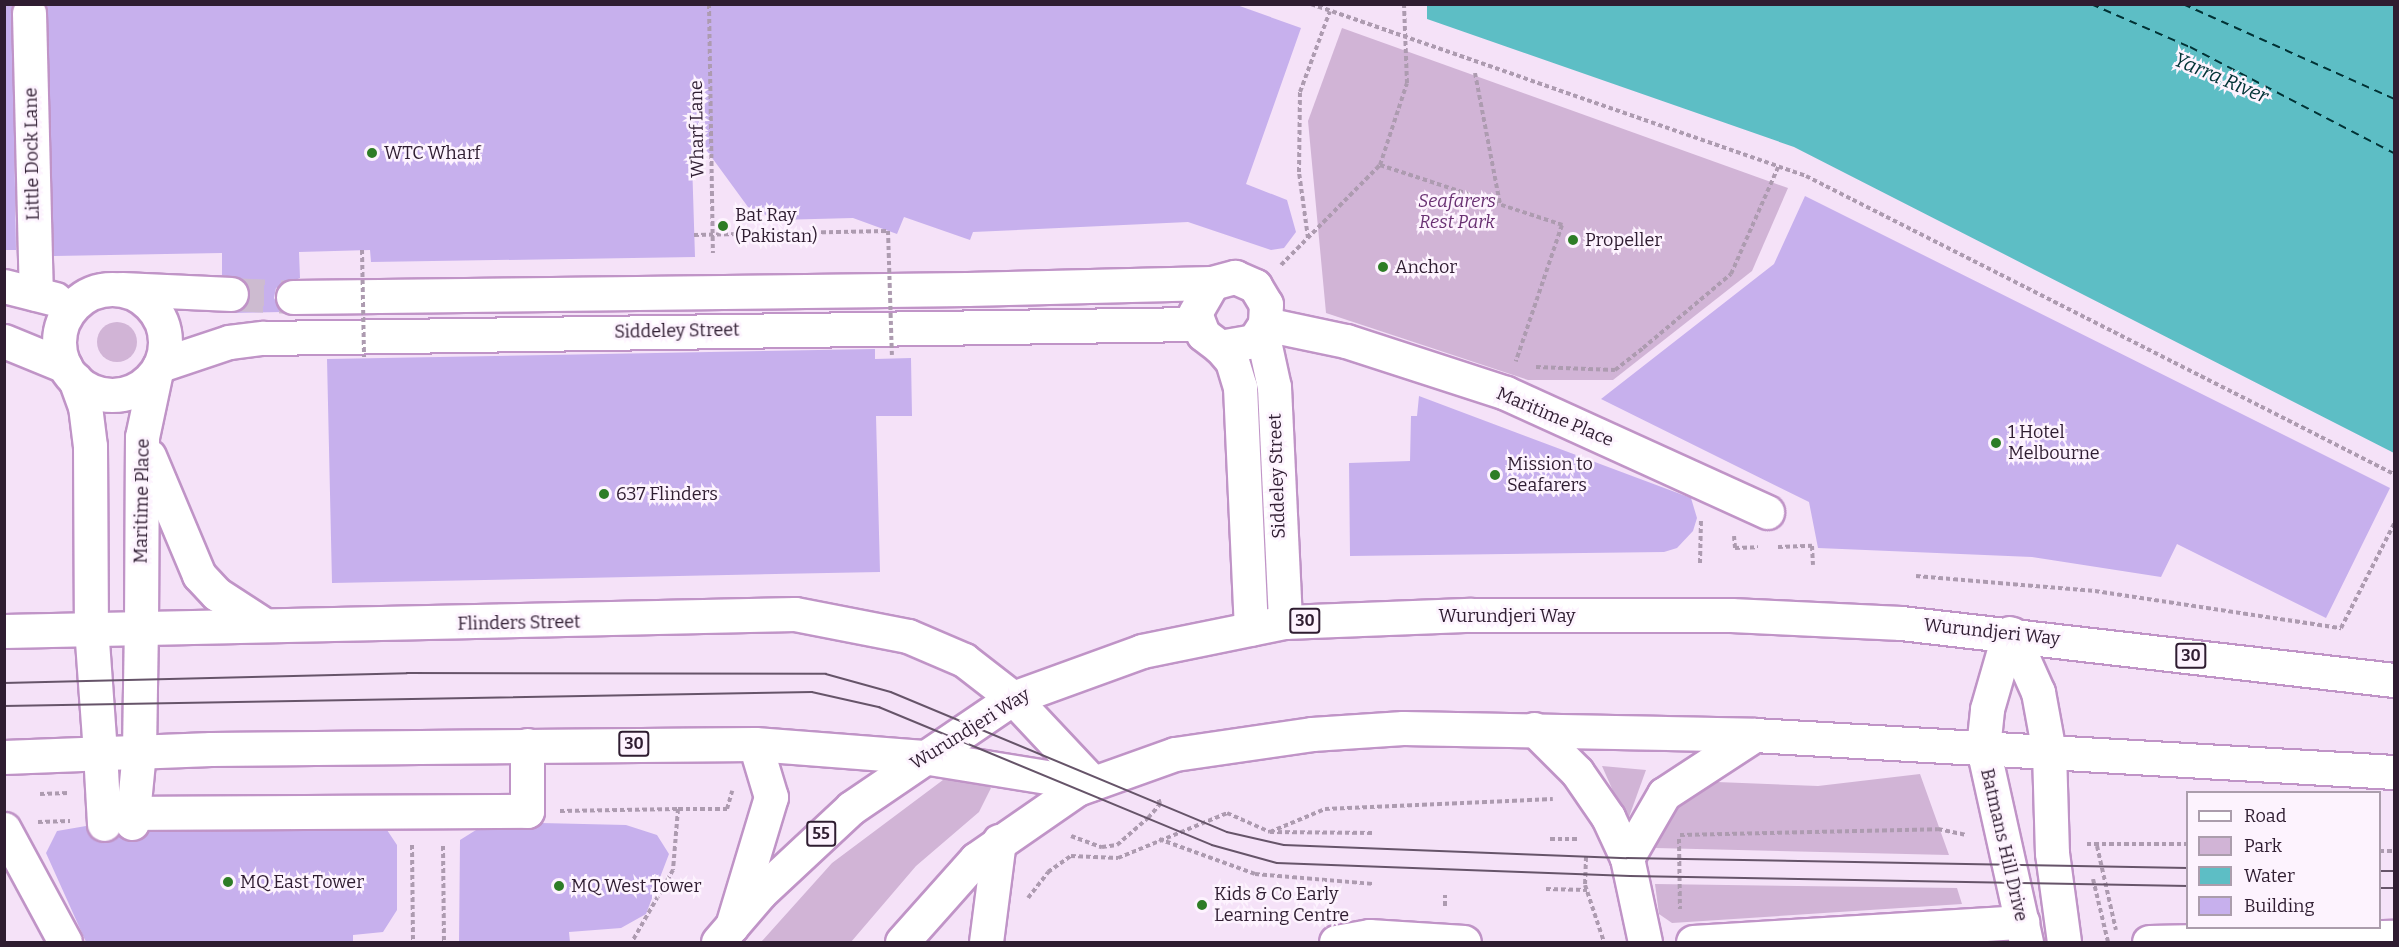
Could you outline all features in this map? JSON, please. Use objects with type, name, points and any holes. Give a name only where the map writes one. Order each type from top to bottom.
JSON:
[{"type":"main road","name":"Little Dock Lane","points":[[29,13],[36,294]]},
{"type":"main road","points":[[292,297],[967,289],[1212,283],[1235,278],[1255,286],[1266,304],[1264,328],[1244,347],[1220,347],[1197,324],[1198,301],[1212,283]]},
{"type":"main road","points":[[4,286],[36,294],[82,298],[114,288],[231,294]]},
{"type":"main road","points":[[4,341],[70,373],[108,395],[141,389],[158,371],[164,339],[156,315],[138,297],[114,288]]},
{"type":"main road","points":[[966,327],[967,289]]},
{"type":"main road","points":[[82,298],[60,331],[90,439],[91,627],[100,752],[123,820],[527,812],[526,745]]},
{"type":"main road","name":"Siddeley Street","points":[[158,371],[229,342],[264,338],[1197,324]]},
{"type":"main road","name":"Siddeley Street","points":[[1264,328],[1274,387],[1285,622]]},
{"type":"main road","name":"Maritime Place","points":[[1264,328],[1346,341],[1506,393],[1767,512]]},
{"type":"main road","name":"Siddeley Street","points":[[1220,347],[1232,361],[1240,387],[1251,629]]},
{"type":"main road","name":"Maritime Place","points":[[123,820],[139,750],[142,437],[158,371]]},
{"type":"main road","points":[[142,437],[199,575],[217,594],[260,622]]},
{"type":"main road","points":[[1243,479],[1277,479]]},
{"type":"main road","name":"Wurundjeri Way","points":[[724,934],[843,815],[923,757],[1013,698],[1142,651],[1285,622],[1471,615],[1731,615],[2011,633],[2394,680]]},
{"type":"main road","name":"Flinders Street","points":[[4,631],[260,622],[816,616],[891,631],[950,652],[1013,698],[1091,783]]},
{"type":"main road","points":[[2011,633],[2038,692],[2049,752],[2052,853],[2064,942]]},
{"type":"main road","name":"Batmans Hill Drive","points":[[2011,633],[1987,709],[1983,748],[2024,932]]},
{"type":"main road","points":[[1534,729],[1590,789],[1627,858],[1645,942]]},
{"type":"main road","name":"30","points":[[4,757],[139,750],[755,744],[923,757],[1091,783],[1175,754],[1312,734],[1534,729],[1754,735],[2394,772]]},
{"type":"main road","points":[[1627,858],[1664,794],[1754,735]]},
{"type":"main road","points":[[724,934],[771,796],[755,744]]},
{"type":"main road","points":[[902,942],[939,898],[999,841],[1091,783]]},
{"type":"main road","points":[[4,829],[65,942]]},
{"type":"main road","points":[[986,942],[999,841]]},
{"type":"main road","points":[[1693,942],[2024,932]]},
{"type":"main road","points":[[1336,942],[1369,936],[1464,942]]},
{"type":"main road","points":[[2150,942],[2394,937]]},
{"type":"path","name":"Wharf Lane","points":[[709,4],[713,252]]},
{"type":"path","points":[[1311,4],[1779,165],[2394,474]]},
{"type":"path","points":[[1255,286],[1308,238],[1380,165],[1407,83],[1404,4]]},
{"type":"path","points":[[1308,238],[1299,172],[1300,92],[1329,11]]},
{"type":"path","points":[[1475,73],[1500,205]]},
{"type":"path","points":[[1380,165],[1562,225],[1515,366],[1616,370],[1731,274],[1779,165]]},
{"type":"path","points":[[694,235],[888,231],[892,358]]},
{"type":"path","points":[[362,250],[364,357]]},
{"type":"path","points":[[1916,576],[2095,591],[2341,628],[2394,524]]},
{"type":"path","points":[[527,812],[728,809],[735,779]]},
{"type":"path","points":[[632,942],[673,870],[678,809]]},
{"type":"path","points":[[1024,905],[1038,882],[1071,856],[1112,859],[1227,813]]},
{"type":"path","points":[[1270,832],[1376,833]]},
{"type":"path","points":[[1679,835],[1680,912]]},
{"type":"path","points":[[1550,838],[1587,840],[1587,890],[1604,942]]},
{"type":"path","points":[[1159,839],[1255,874],[1373,884]]},
{"type":"path","points":[[2085,843],[2086,851]]},
{"type":"path","points":[[2097,846],[2119,942]]},
{"type":"path","points":[[443,849],[444,942]]},
{"type":"path","points":[[412,850],[412,942]]},
{"type":"path","points":[[2090,866],[2108,942]]},
{"type":"path","points":[[1546,889],[1587,890]]},
{"type":"path","points":[[1445,895],[1445,901]]},
{"type":"green space","name":"Seafarers Rest Park","points":[[1342,28],[1788,188],[1752,271],[1613,380],[1528,380],[1326,313],[1308,121]]},
{"type":"green space","points":[[117,322],[125,323],[131,328],[136,334],[136,350],[131,356],[125,361],[117,362],[109,361],[103,356],[98,350],[97,342],[98,334],[103,328],[109,323]]},
{"type":"green space","points":[[1602,766],[1646,770],[1629,817],[1624,816]]},
{"type":"green space","points":[[955,771],[977,773],[991,788],[979,812],[916,866],[851,942],[761,942],[832,863]]},
{"type":"green space","points":[[1920,774],[1949,855],[1655,848],[1676,804],[1717,782],[1818,786]]},
{"type":"green space","points":[[1655,884],[1957,888],[1962,904],[1672,923],[1659,914]]},
{"type":"water","name":"Yarra River","points":[[1387,5],[2394,5],[2394,453],[1794,147]]},
{"type":"pier","points":[[1384,4],[1427,5],[1427,22],[1386,7]]},
{"type":"building","points":[[4,4],[12,4],[16,250],[4,250]]},
{"type":"building","points":[[45,4],[1234,4],[1301,28],[1246,184],[1287,200],[1296,232],[1284,248],[1271,250],[1188,222],[973,232],[970,240],[904,217],[897,234],[853,218],[777,220],[748,207],[691,129],[695,257],[371,262],[370,250],[299,252],[300,278],[276,288],[274,298],[282,312],[231,313],[246,305],[250,294],[242,279],[222,275],[222,253],[54,256]]},
{"type":"building","name":"1 Hotel Melbourne","points":[[1805,196],[2390,488],[2326,618],[2177,544],[2161,577],[2032,557],[1818,548],[1809,502],[1601,399],[1774,264]]},
{"type":"building","name":"637 Flinders","points":[[875,349],[875,359],[911,358],[912,416],[876,416],[880,572],[332,583],[327,359]]},
{"type":"building","name":"Mission to Seafarers","points":[[1419,396],[1691,498],[1697,518],[1693,531],[1677,548],[1664,552],[1350,556],[1349,463],[1410,461],[1411,416],[1417,416]]},
{"type":"building","name":"MQ West Tower","points":[[541,823],[626,825],[657,835],[669,854],[646,914],[621,928],[569,932],[570,942],[459,942],[460,840],[476,830],[527,830]]},
{"type":"building","name":"MQ East Tower","points":[[86,826],[95,840],[104,843],[118,835],[139,840],[148,832],[387,830],[397,845],[397,910],[383,932],[353,935],[353,942],[86,942],[46,853],[57,831]]},
{"type":"ferry route","points":[[2091,4],[2190,47],[2394,153]]},
{"type":"ferry route","points":[[2183,4],[2394,99]]},
{"type":"tunnel","points":[[231,294],[293,297]]},
{"type":"tram line","points":[[4,683],[407,673],[826,674],[891,692],[1227,832],[1284,845],[1627,858],[2186,868]]},
{"type":"tram line","points":[[4,706],[812,692],[879,707],[1212,845],[1277,863],[1630,876],[2186,886]]},
{"type":"tram line","points":[[2381,871],[2394,871]]},
{"type":"tram line","points":[[2381,888],[2394,888]]},
{"type":"place","name":"WTC Wharf","points":[[372,153]]},
{"type":"place","name":"Bat Ray (Pakistan)","points":[[723,226]]},
{"type":"place","name":"Propeller","points":[[1573,240]]},
{"type":"place","name":"Anchor","points":[[1383,267]]},
{"type":"place","name":"1 Hotel Melbourne","points":[[1996,443]]},
{"type":"place","name":"Mission to Seafarers","points":[[1495,475]]},
{"type":"place","name":"637 Flinders","points":[[604,494]]},
{"type":"place","name":"MQ East Tower","points":[[228,882]]},
{"type":"place","name":"MQ West Tower","points":[[559,886]]},
{"type":"place","name":"Kids & Co Early Learning Centre","points":[[1202,905]]}]
